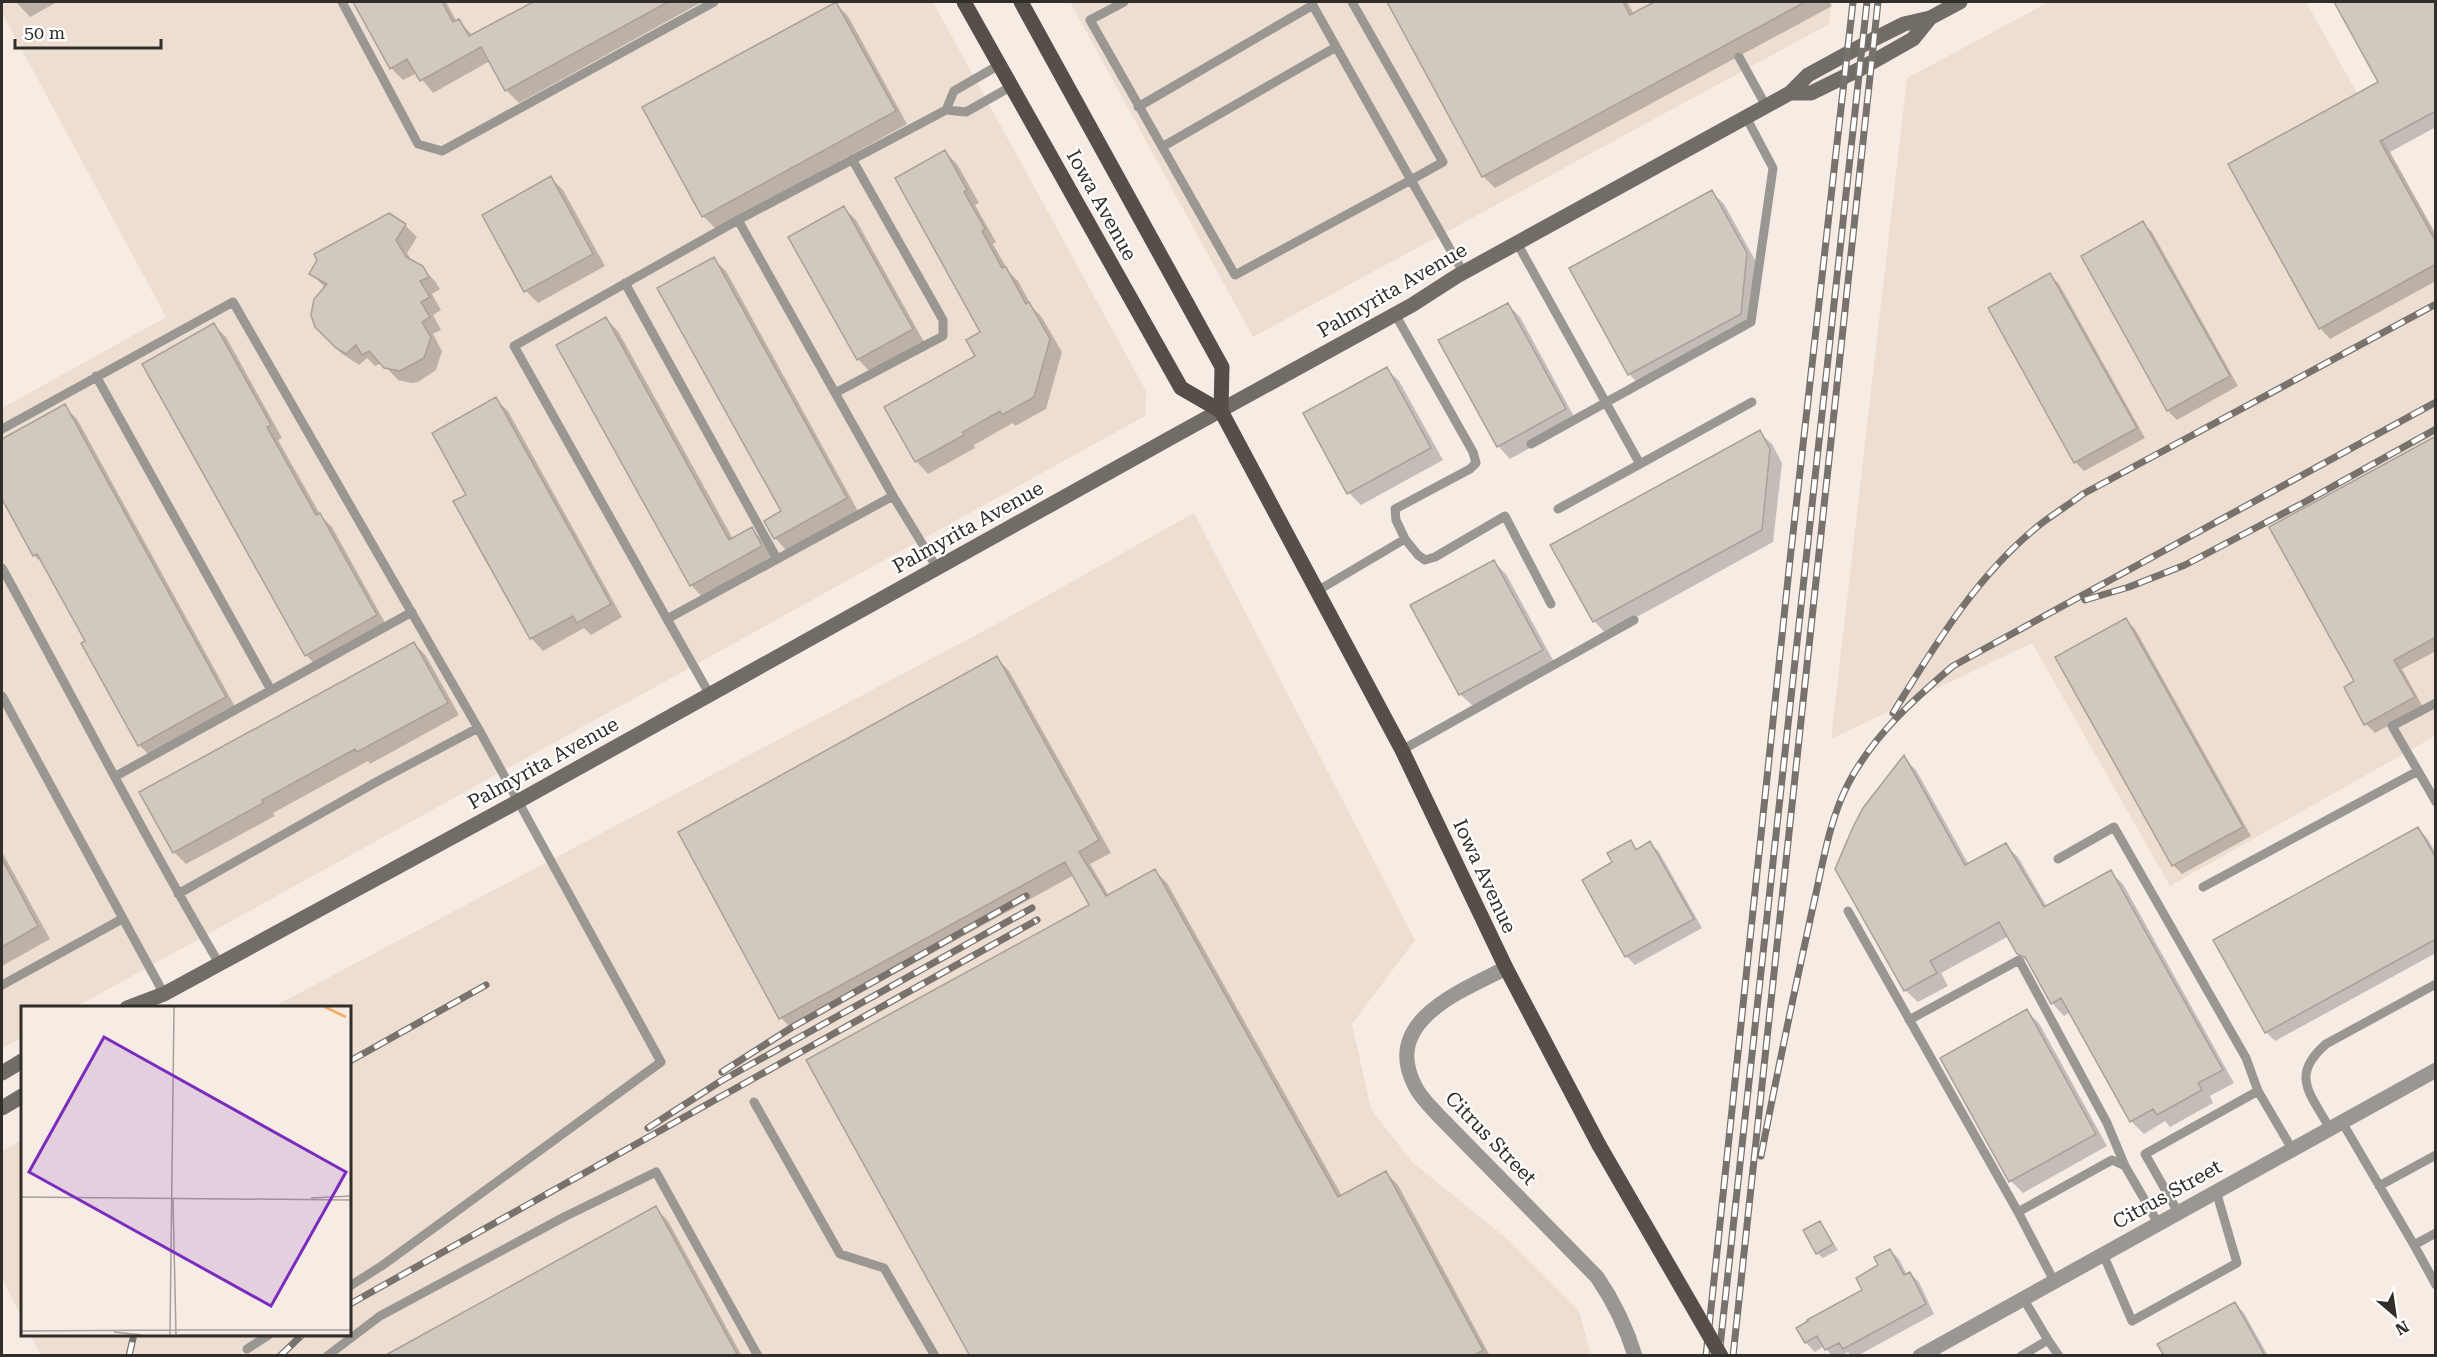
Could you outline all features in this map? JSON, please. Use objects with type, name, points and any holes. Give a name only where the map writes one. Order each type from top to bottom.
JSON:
[{"type":"main road","name":"Iowa Avenue","points":[[964,2],[1181,388],[1221,411]]},
{"type":"main road","name":"Iowa Avenue","points":[[1021,2],[1222,367],[1221,411],[1402,750],[1506,968],[1599,1145],[1721,1356]]},
{"type":"street","name":"Palmyrita Avenue","points":[[132,1006],[164,994],[220,964],[710,695],[1395,314],[1463,272],[1790,93],[1808,75],[1904,24],[1930,18],[1960,2]]},
{"type":"street","name":"Citrus Street","points":[[1506,968],[1431,1008],[1412,1034],[1406,1058],[1409,1071],[1421,1095],[1438,1115],[1597,1277],[1617,1309],[1628,1332],[1635,1356]]},
{"type":"street","name":"Palmyrita Avenue","points":[[154,1006],[164,994]]},
{"type":"street","points":[[2,1073],[21,1062]]},
{"type":"street","name":"Citrus Street","points":[[1920,1356],[2436,1070]]},
{"type":"street","points":[[2,1108],[21,1097]]},
{"type":"lane","points":[[342,2],[418,144],[442,151],[714,2]]},
{"type":"lane","points":[[1124,2],[1090,20],[1235,275],[1443,162],[1352,2]]},
{"type":"lane","points":[[1138,107],[1312,3],[1463,272]]},
{"type":"lane","points":[[1162,147],[1336,47]]},
{"type":"lane","points":[[1738,57],[1766,106]]},
{"type":"lane","points":[[946,110],[954,90],[999,65]]},
{"type":"lane","points":[[710,695],[514,346],[738,220],[852,159],[946,110],[966,112],[1012,86]]},
{"type":"lane","points":[[1531,444],[1751,322],[1773,168],[1746,117]]},
{"type":"lane","points":[[835,393],[943,336],[943,320],[852,159]]},
{"type":"lane","points":[[738,220],[936,568]]},
{"type":"lane","points":[[1517,243],[1640,464]]},
{"type":"lane","points":[[625,283],[777,559]]},
{"type":"lane","points":[[2,429],[232,302],[478,728],[661,1062],[351,1285]]},
{"type":"lane","points":[[1395,314],[1473,452],[1476,463],[1470,469],[1395,509],[1396,520],[1405,539],[1425,560],[1435,557],[1505,516],[1551,604]]},
{"type":"lane","points":[[96,376],[271,690]]},
{"type":"lane","points":[[1558,509],[1752,402]]},
{"type":"lane","points":[[667,619],[893,496]]},
{"type":"lane","points":[[1317,591],[1405,539]]},
{"type":"lane","points":[[2,568],[178,894],[220,964]]},
{"type":"lane","points":[[116,777],[412,612]]},
{"type":"lane","points":[[1402,750],[1634,620]]},
{"type":"lane","points":[[2,696],[164,994]]},
{"type":"lane","points":[[2436,703],[2392,726],[2436,802]]},
{"type":"lane","points":[[178,894],[368,786],[478,728]]},
{"type":"lane","points":[[2203,887],[2418,771]]},
{"type":"lane","points":[[2058,859],[2114,827],[2246,1058],[2258,1091],[2292,1149]]},
{"type":"lane","points":[[1848,911],[2055,1281]]},
{"type":"lane","points":[[2,985],[122,920]]},
{"type":"lane","points":[[1909,1020],[2019,960],[2107,1123],[2125,1166],[2158,1223]]},
{"type":"lane","points":[[2436,984],[2326,1044],[2313,1055],[2304,1076],[2306,1085],[2379,1186],[2436,1285]]},
{"type":"lane","points":[[2178,1212],[2145,1154],[2258,1091]]},
{"type":"lane","points":[[754,1102],[840,1254],[884,1268],[935,1356]]},
{"type":"lane","points":[[2379,1186],[2436,1155]]},
{"type":"lane","points":[[2018,1212],[2112,1160],[2125,1166]]},
{"type":"lane","points":[[327,1356],[380,1316],[564,1217],[656,1172],[758,1356]]},
{"type":"lane","points":[[2103,1254],[2132,1321],[2227,1269],[2237,1263],[2216,1191]]},
{"type":"lane","points":[[2414,1245],[2436,1233]]},
{"type":"lane","points":[[2023,1298],[2059,1356]]},
{"type":"lane","points":[[247,1349],[268,1336]]},
{"type":"lane","points":[[2021,1356],[2048,1340]]},
{"type":"shaded area","points":[[2,2],[933,2],[1146,391],[1145,416],[78,1006],[21,1006],[21,1038],[2,1049],[2,408],[166,317],[2,13]]},
{"type":"shaded area","points":[[1070,2],[1832,2],[1829,24],[1253,337]]},
{"type":"shaded area","points":[[2049,2],[2306,2],[2435,232],[2435,736],[2170,886],[2032,643],[1831,739],[1907,78]]},
{"type":"shaded area","points":[[1194,513],[1415,940],[1352,1024],[1371,1109],[1412,1162],[1505,1237],[1579,1311],[1591,1355],[41,1356],[31,1336],[351,1336],[351,1006],[275,1006],[993,626]]},
{"type":"shaded area","points":[[21,1141],[21,1317],[2,1278],[2,1151]]},
{"type":"building","points":[[353,2],[442,2],[453,22],[459,19],[469,36],[533,2],[668,2],[505,91],[481,47],[420,81],[407,59],[390,69]]},
{"type":"building","points":[[836,2],[896,111],[702,217],[642,107]]},
{"type":"building","points":[[1387,2],[1623,2],[1630,15],[1654,2],[1805,2],[1482,177]]},
{"type":"building","points":[[2334,2],[2436,2],[2436,111],[2380,141],[2436,242],[2436,264],[2319,329],[2228,164],[2378,82]]},
{"type":"building","points":[[945,150],[967,190],[964,192],[985,229],[982,231],[1002,268],[1006,267],[1026,304],[1029,302],[1050,339],[1034,397],[1002,415],[1000,411],[963,432],[964,435],[915,462],[884,407],[975,356],[966,340],[980,332],[895,178]]},
{"type":"building","points":[[551,176],[593,254],[524,292],[482,215]]},
{"type":"building","points":[[1712,190],[1747,253],[1741,314],[1628,375],[1569,268]]},
{"type":"building","points":[[844,206],[913,329],[857,360],[788,237]]},
{"type":"building","points":[[389,213],[406,224],[396,240],[406,257],[423,266],[429,277],[420,281],[430,297],[421,302],[430,317],[422,322],[431,337],[424,358],[400,371],[384,368],[369,351],[362,355],[356,345],[346,354],[336,348],[315,327],[311,315],[314,299],[327,284],[309,274],[317,260],[314,254]]},
{"type":"building","points":[[2143,221],[2230,376],[2167,411],[2081,256]]},
{"type":"building","points":[[714,257],[847,498],[774,539],[764,521],[781,511],[657,288]]},
{"type":"building","points":[[2050,273],[2137,428],[2074,463],[1988,308]]},
{"type":"building","points":[[1508,303],[1566,409],[1497,447],[1438,340]]},
{"type":"building","points":[[606,317],[729,540],[752,527],[762,546],[690,586],[556,345]]},
{"type":"building","points":[[214,323],[271,425],[267,427],[316,515],[320,513],[377,615],[305,656],[142,364]]},
{"type":"building","points":[[1387,367],[1431,448],[1347,494],[1303,413]]},
{"type":"building","points":[[496,397],[611,604],[577,623],[573,616],[530,639],[453,501],[466,495],[432,433]]},
{"type":"building","points":[[65,404],[226,697],[138,746],[81,643],[85,641],[37,554],[33,556],[2,499],[2,439]]},
{"type":"building","points":[[1760,430],[1770,449],[1762,530],[1593,622],[1550,545]]},
{"type":"building","points":[[2436,436],[2436,637],[2394,660],[2415,697],[2364,725],[2344,687],[2354,681],[2269,527]]},
{"type":"building","points":[[1494,560],[1543,650],[1459,695],[1410,605]]},
{"type":"building","points":[[2126,618],[2243,827],[2172,866],[2055,657]]},
{"type":"building","points":[[414,642],[448,703],[357,752],[355,749],[262,800],[263,803],[173,853],[139,792]]},
{"type":"building","points":[[997,656],[1099,840],[1079,852],[1106,896],[1155,869],[1338,1197],[1386,1171],[1483,1350],[1473,1356],[970,1356],[806,1060],[1089,905],[1065,862],[779,1019],[678,832]]},
{"type":"building","points":[[1904,755],[1965,865],[2006,843],[2044,907],[2111,870],[2223,1070],[2198,1083],[2202,1090],[2157,1115],[2153,1109],[2130,1122],[2061,998],[2051,1004],[2025,957],[2017,954],[1999,922],[1930,961],[1937,973],[1904,991],[1835,869],[1863,808]]},
{"type":"building","points":[[2418,827],[2436,858],[2436,939],[2265,1033],[2213,940]]},
{"type":"building","points":[[1631,840],[1636,850],[1650,841],[1694,919],[1625,957],[1582,880],[1612,862],[1607,853]]},
{"type":"building","points":[[2,859],[38,926],[2,947]]},
{"type":"building","points":[[2027,1009],[2096,1134],[2009,1182],[1940,1058]]},
{"type":"building","points":[[656,1206],[738,1356],[384,1356]]},
{"type":"building","points":[[1820,1221],[1833,1244],[1816,1254],[1803,1230]]},
{"type":"building","points":[[1890,1249],[1904,1275],[1910,1272],[1926,1304],[1843,1349],[1839,1343],[1825,1350],[1817,1336],[1805,1343],[1796,1328],[1862,1290],[1856,1278],[1878,1265],[1874,1257]]},
{"type":"building","points":[[2235,1302],[2265,1356],[2164,1356],[2157,1344]]},
{"type":"railway","points":[[1706,1356],[1790,560],[1853,2]]},
{"type":"railway","points":[[1719,1356],[1867,2]]},
{"type":"railway","points":[[1733,1356],[1878,2]]},
{"type":"railway","points":[[1893,713],[1959,611],[1998,564],[2042,523],[2083,494],[2436,304]]},
{"type":"railway","points":[[1761,1156],[1830,830],[1848,784],[1869,750],[1894,720],[1953,666],[2436,402]]},
{"type":"railway","points":[[2085,600],[2129,587],[2185,565],[2436,429]]},
{"type":"railway","points":[[722,1072],[791,1028],[1026,896]]},
{"type":"railway","points":[[648,1128],[721,1081],[1032,908]]},
{"type":"railway","points":[[351,1303],[1037,920]]},
{"type":"railway","points":[[351,1060],[486,985]]},
{"type":"railway","points":[[129,1356],[134,1336]]},
{"type":"railway","points":[[280,1356],[301,1336]]}]
